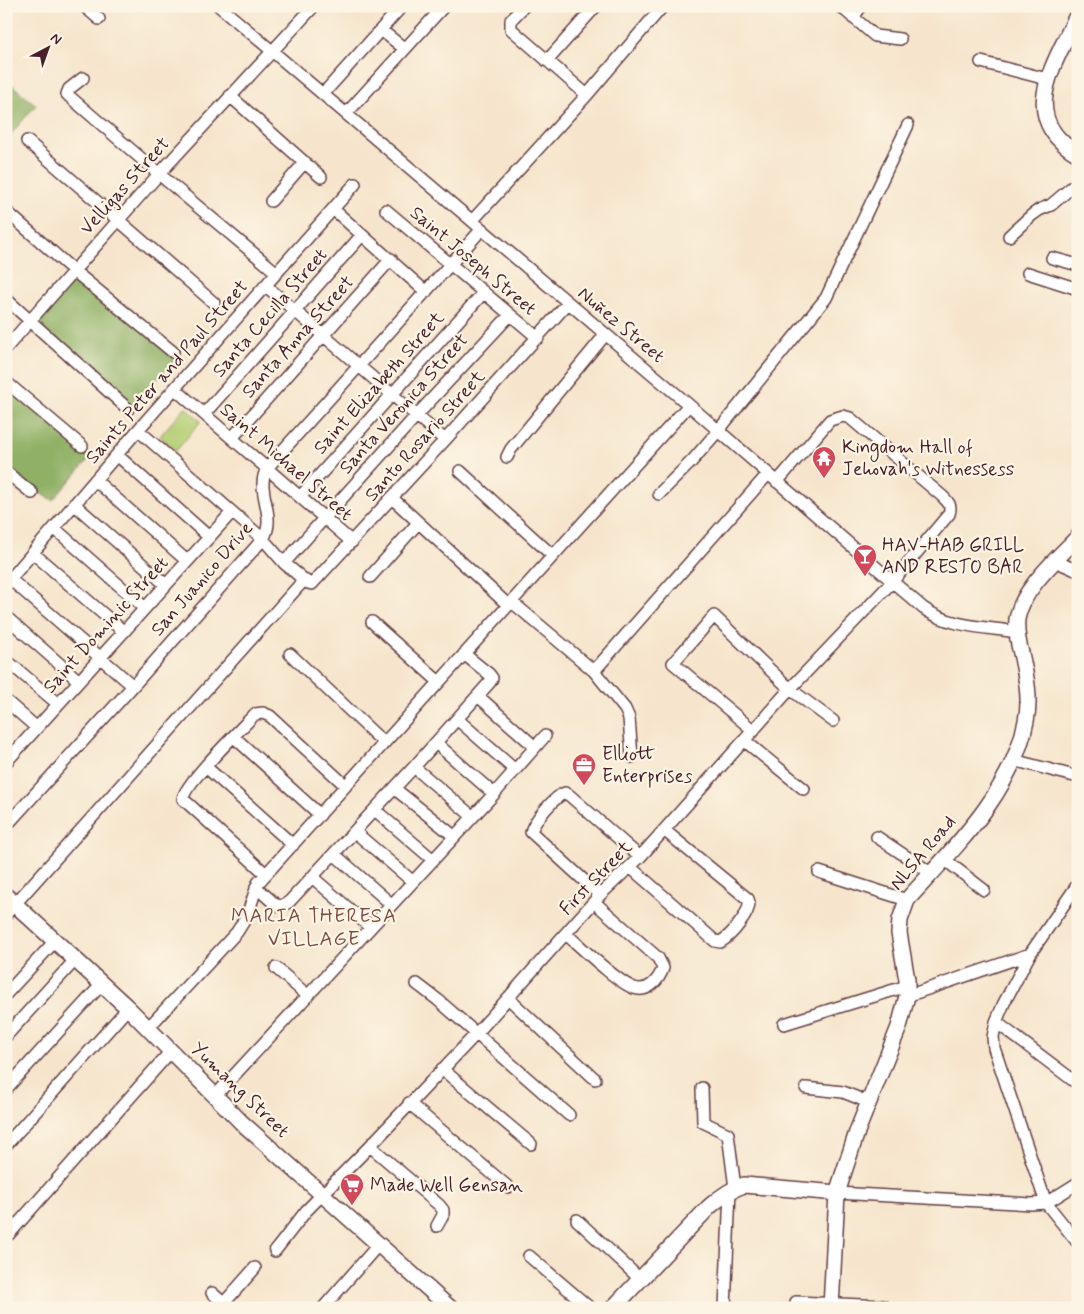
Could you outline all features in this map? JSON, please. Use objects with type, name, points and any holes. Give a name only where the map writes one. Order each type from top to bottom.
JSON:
[{"type":"main road","points":[[1078,13],[1073,37],[1047,79],[1044,102],[1050,126],[1061,142],[1078,154]]},
{"type":"main road","name":"NLSA Road","points":[[831,1306],[837,1193],[852,1144],[899,1027],[907,991],[900,920],[907,900],[978,818],[1002,782],[1013,760],[1022,736],[1028,707],[1026,675],[1017,632],[1017,620],[1024,600],[1036,582],[1078,537]]},
{"type":"main road","name":"Yumang Street","points":[[9,905],[76,959],[128,1008],[215,1096],[322,1195],[450,1308]]},
{"type":"main road","points":[[612,1308],[709,1207],[732,1189],[744,1185],[837,1193]]},
{"type":"street","points":[[84,6],[99,19]]},
{"type":"street","name":"Nuñez Street","points":[[219,6],[688,405],[923,608],[940,619],[1017,632]]},
{"type":"street","name":"Velligas Street","points":[[6,348],[117,220],[314,6]]},
{"type":"street","points":[[323,94],[402,6]]},
{"type":"street","points":[[346,114],[444,6]]},
{"type":"street","points":[[524,6],[511,20],[510,29],[587,95]]},
{"type":"street","points":[[547,61],[596,6]]},
{"type":"street","points":[[840,6],[875,36],[900,39]]},
{"type":"street","points":[[853,18],[861,6]]},
{"type":"street","points":[[472,221],[587,95],[660,7]]},
{"type":"street","points":[[381,30],[405,48]]},
{"type":"street","points":[[981,62],[1047,79]]},
{"type":"street","points":[[83,78],[69,88],[67,94],[277,273]]},
{"type":"street","points":[[230,96],[321,177]]},
{"type":"street","points":[[659,494],[692,461],[718,431],[826,298],[908,125]]},
{"type":"street","points":[[27,141],[214,303]]},
{"type":"street","points":[[270,201],[305,162]]},
{"type":"street","points":[[1009,236],[1032,215],[1051,205],[1078,182]]},
{"type":"street","name":"Saints Peter and Paul Street","points":[[8,581],[116,455],[355,184]]},
{"type":"street","points":[[333,209],[426,292]]},
{"type":"street","name":"Saint Joseph Street","points":[[386,210],[538,338]]},
{"type":"street","points":[[6,211],[74,271],[173,352]]},
{"type":"street","points":[[266,468],[482,229]]},
{"type":"street","name":"Santa Cecilla Street","points":[[204,414],[362,235]]},
{"type":"street","points":[[1052,258],[1078,265]]},
{"type":"street","name":"Santa Anna Street","points":[[232,438],[391,259]]},
{"type":"street","points":[[1028,273],[1078,289]]},
{"type":"street","points":[[266,286],[445,440]]},
{"type":"street","name":"Saint Elizabeth Street","points":[[300,497],[484,292]]},
{"type":"street","points":[[6,299],[128,409]]},
{"type":"street","name":"Santo Rosario Street","points":[[304,580],[314,584],[568,303]]},
{"type":"street","name":"Santa Veronica Street","points":[[284,563],[416,415],[510,315]]},
{"type":"street","points":[[507,457],[511,449],[605,335]]},
{"type":"street","points":[[6,382],[82,446]]},
{"type":"street","name":"Saint Michael Street","points":[[175,388],[352,542]]},
{"type":"street","points":[[148,1028],[237,932],[247,916],[256,887],[266,874],[688,405]]},
{"type":"street","name":"First Street","points":[[275,1251],[306,1211],[476,1034],[597,898],[640,858],[790,689],[892,582],[949,514],[951,506],[942,496],[850,418],[843,416],[830,420],[777,482]]},
{"type":"street","points":[[9,905],[304,580],[284,563],[262,539],[138,430]]},
{"type":"street","points":[[116,455],[209,537]]},
{"type":"street","name":"San Juanico Drive","points":[[6,826],[133,686],[262,539],[267,531],[269,521],[262,480],[266,468]]},
{"type":"street","points":[[460,471],[553,556]]},
{"type":"street","points":[[6,472],[32,493]]},
{"type":"street","points":[[594,671],[768,474]]},
{"type":"street","points":[[95,480],[187,561]]},
{"type":"street","points":[[392,498],[510,604],[594,671],[629,718],[632,757]]},
{"type":"street","points":[[74,504],[166,584]]},
{"type":"street","name":"Saint Dominic Street","points":[[9,754],[37,728],[232,512]]},
{"type":"street","points":[[370,577],[418,523]]},
{"type":"street","points":[[54,528],[145,608]]},
{"type":"street","points":[[33,553],[124,632]]},
{"type":"street","points":[[1056,561],[1078,571]]},
{"type":"street","points":[[8,581],[101,657],[133,686]]},
{"type":"street","points":[[754,730],[673,663],[714,616],[790,689],[833,721]]},
{"type":"street","points":[[6,617],[79,681]]},
{"type":"street","points":[[372,622],[439,682]]},
{"type":"street","points":[[290,654],[384,743]]},
{"type":"street","points":[[256,887],[272,902],[281,906],[289,902],[478,696],[492,678],[464,654]]},
{"type":"street","points":[[6,660],[58,704]]},
{"type":"street","points":[[478,696],[535,747]]},
{"type":"street","points":[[6,701],[37,728]]},
{"type":"street","points":[[266,874],[183,799],[185,791],[206,767],[255,714],[263,713],[270,716],[345,786]]},
{"type":"street","points":[[457,719],[515,770]]},
{"type":"street","points":[[215,1096],[494,794],[545,736]]},
{"type":"street","points":[[234,737],[320,815]]},
{"type":"street","points":[[745,741],[804,788]]},
{"type":"street","points":[[436,743],[494,794]]},
{"type":"street","points":[[1013,760],[1078,777]]},
{"type":"street","points":[[206,767],[293,845]]},
{"type":"street","points":[[414,767],[472,816]]},
{"type":"street","points":[[394,789],[454,836]]},
{"type":"street","points":[[566,934],[616,977],[633,988],[640,989],[650,986],[663,968],[658,958],[531,832],[534,824],[557,798],[565,793],[569,795],[640,858]]},
{"type":"street","points":[[375,810],[432,859]]},
{"type":"street","points":[[630,867],[715,941],[720,942],[727,939],[749,909],[750,903],[748,899],[664,830]]},
{"type":"street","points":[[355,832],[412,881]]},
{"type":"street","points":[[877,837],[931,873]]},
{"type":"street","points":[[334,854],[391,904]]},
{"type":"street","points":[[944,859],[984,890]]},
{"type":"street","points":[[819,872],[907,900]]},
{"type":"street","points":[[312,877],[370,927]]},
{"type":"street","points":[[1078,884],[1030,954],[997,1016],[993,1037],[994,1048],[1046,1203],[1078,1243]]},
{"type":"street","points":[[6,994],[55,941]]},
{"type":"street","points":[[784,1024],[907,991],[1030,954]]},
{"type":"street","points":[[6,1036],[76,959]]},
{"type":"street","points":[[276,968],[307,995]]},
{"type":"street","points":[[6,1089],[102,984]]},
{"type":"street","points":[[417,984],[438,1000],[570,1115]]},
{"type":"street","points":[[508,998],[594,1079]]},
{"type":"street","points":[[7,1144],[128,1008]]},
{"type":"street","points":[[996,1022],[1078,1084]]},
{"type":"street","points":[[9,1234],[171,1051]]},
{"type":"street","points":[[442,1069],[531,1144]]},
{"type":"street","points":[[702,1088],[703,1122],[728,1134],[732,1189],[725,1308]]},
{"type":"street","points":[[806,1088],[843,1092],[868,1102]]},
{"type":"street","points":[[409,1103],[508,1187]]},
{"type":"street","points":[[370,1146],[439,1205],[443,1210],[443,1215],[437,1226]]},
{"type":"street","points":[[837,1193],[1031,1204],[1046,1203],[1078,1183]]},
{"type":"street","points":[[577,1220],[640,1279]]},
{"type":"street","points":[[323,1308],[378,1244]]},
{"type":"street","points":[[529,1256],[590,1308]]},
{"type":"street","points":[[212,1293],[226,1306],[255,1268]]},
{"type":"street","points":[[796,1302],[831,1306],[884,1306]]},
{"type":"green space","points":[[6,80],[36,105],[6,140]]},
{"type":"green space","points":[[75,271],[176,358],[131,410],[33,320]]},
{"type":"green space","points":[[12,388],[90,458],[53,500],[11,478],[6,463],[6,395]]},
{"type":"green space","points":[[185,407],[201,421],[176,451],[160,436]]},
{"type":"place","name":"Kingdom Hall of Jehovah's Witnessess","points":[[824,479]]},
{"type":"place","name":"HAV-HAB GRILL AND RESTO BAR","points":[[865,577]]},
{"type":"place","name":"Elliott Enterprises","points":[[584,786]]},
{"type":"place","name":"Made Well Gensan","points":[[352,1206]]},
{"type":"district","name":"MARIA THERESA VILLAGE","points":[[314,928]]}]
